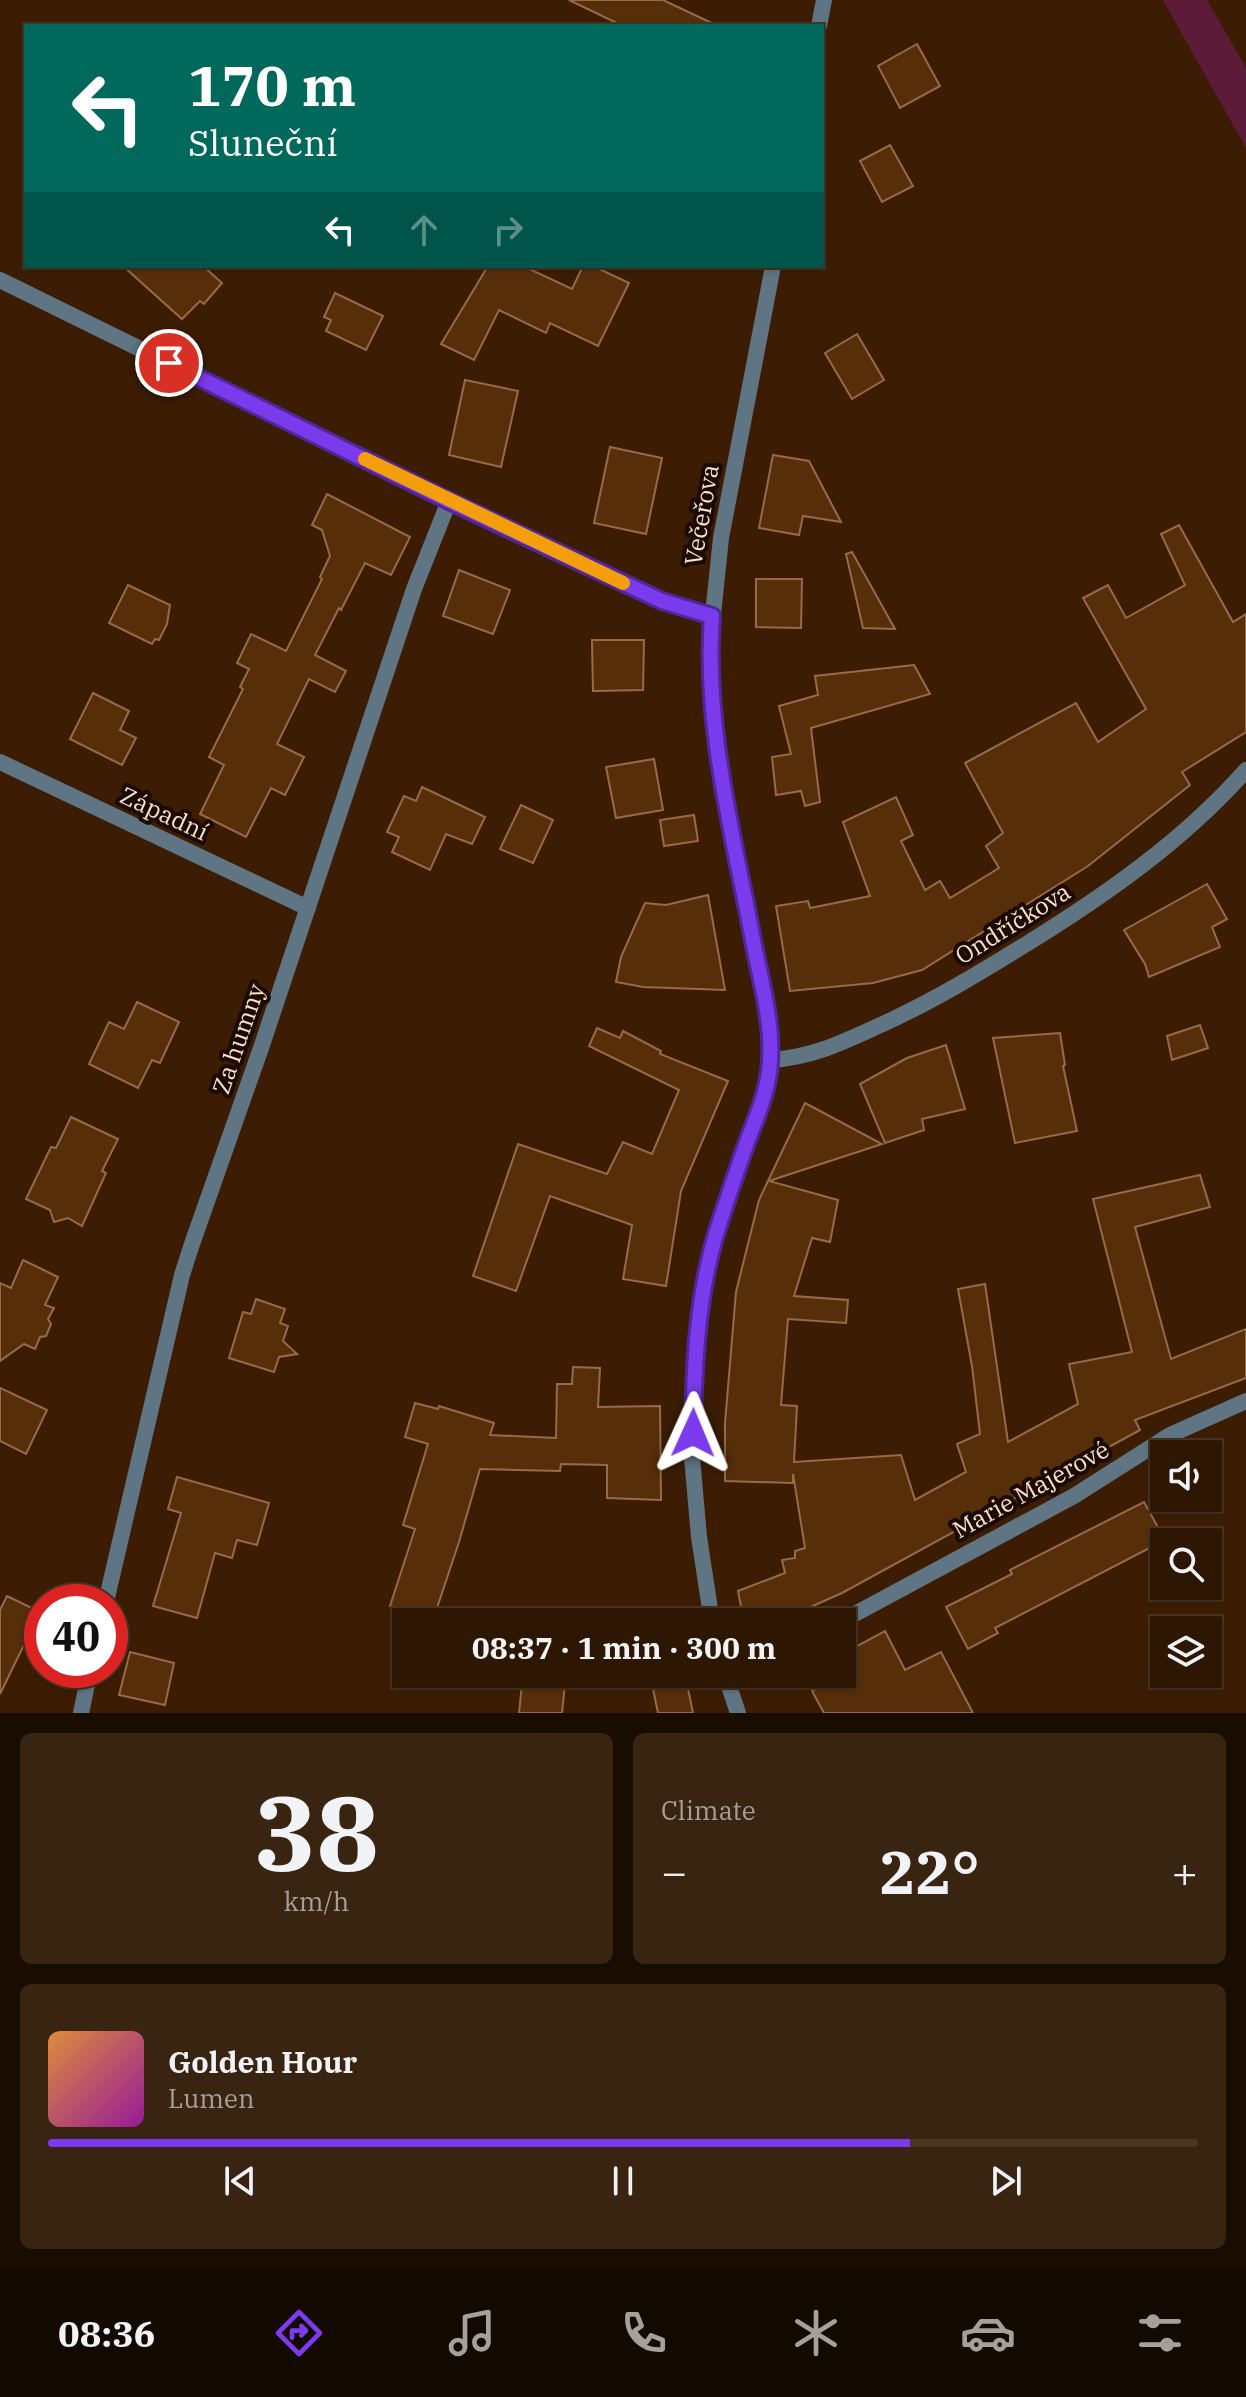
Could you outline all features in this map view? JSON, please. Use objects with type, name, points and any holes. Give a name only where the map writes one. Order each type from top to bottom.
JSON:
[{"type":"street","points":[[819,24],[824,0]]},
{"type":"street","name":"Večeřova","points":[[710,1608],[699,1537],[692,1457],[697,1334],[715,1237],[763,1099],[771,1060],[765,1002],[712,716],[710,643],[722,533],[773,268]]},
{"type":"street","points":[[0,280],[449,501],[662,601],[712,616]]},
{"type":"street","name":"Za humny","points":[[110,1584],[182,1275],[414,589],[449,501]]},
{"type":"street","name":"Západní","points":[[0,762],[308,908]]},
{"type":"street","name":"Ondříčkova","points":[[771,1060],[790,1059],[828,1049],[974,977],[1122,881],[1202,816],[1246,770]]},
{"type":"street","name":"Marie Majerové","points":[[856,1613],[1100,1482],[1170,1435],[1246,1401]]},
{"type":"street","points":[[81,1713],[86,1688]]},
{"type":"street","points":[[730,1688],[738,1713]]},
{"type":"shaded area","points":[[1163,0],[1207,0],[1246,68],[1246,148]]},
{"type":"building","points":[[569,0],[663,0],[714,24],[619,24]]},
{"type":"building","points":[[917,44],[940,86],[900,108],[878,66]]},
{"type":"building","points":[[890,145],[913,186],[882,202],[860,161]]},
{"type":"building","points":[[125,268],[205,268],[222,283],[204,304],[200,301],[182,319]]},
{"type":"building","points":[[487,268],[527,268],[572,289],[582,268],[597,268],[629,283],[598,346],[550,323],[546,333],[499,310],[474,360],[441,344]]},
{"type":"building","points":[[335,293],[383,316],[366,350],[326,331],[331,320],[324,317]]},
{"type":"building","points":[[857,334],[884,380],[852,399],[825,353]]},
{"type":"building","points":[[465,380],[518,391],[501,467],[449,455]]},
{"type":"building","points":[[610,447],[662,458],[646,534],[594,523]]},
{"type":"building","points":[[773,455],[809,461],[841,522],[803,516],[799,535],[759,528]]},
{"type":"building","points":[[327,494],[410,537],[391,575],[365,563],[341,610],[339,608],[315,655],[346,671],[335,692],[309,679],[277,744],[304,757],[285,795],[271,788],[246,837],[200,814],[224,765],[209,757],[243,689],[240,687],[249,669],[237,663],[251,634],[286,651],[322,579],[320,577],[330,556],[322,530],[312,525]]},
{"type":"building","points":[[1179,525],[1233,622],[1246,614],[1246,732],[1182,772],[1190,785],[1088,866],[922,970],[873,983],[790,991],[776,906],[808,901],[810,908],[870,896],[843,822],[896,797],[913,835],[901,841],[925,890],[940,881],[950,898],[999,868],[986,846],[1003,833],[965,763],[1076,703],[1098,742],[1146,709],[1083,598],[1108,585],[1126,618],[1185,585],[1161,534]]},
{"type":"building","points":[[852,552],[895,629],[863,628],[846,554]]},
{"type":"building","points":[[459,570],[510,590],[493,634],[443,616]]},
{"type":"building","points":[[756,579],[802,579],[801,628],[756,627]]},
{"type":"building","points":[[128,585],[170,605],[167,624],[159,640],[155,639],[152,644],[109,623]]},
{"type":"building","points":[[592,640],[644,640],[643,690],[593,691]]},
{"type":"building","points":[[914,665],[930,694],[811,728],[820,802],[805,806],[801,791],[776,795],[772,757],[791,754],[779,706],[818,695],[815,676]]},
{"type":"building","points":[[93,693],[129,711],[120,730],[136,738],[122,765],[70,739]]},
{"type":"building","points":[[654,759],[663,810],[616,818],[606,767]]},
{"type":"building","points":[[422,787],[485,817],[472,844],[446,834],[430,870],[392,852],[399,837],[387,832],[404,796],[416,801]]},
{"type":"building","points":[[521,805],[553,820],[533,863],[500,849]]},
{"type":"building","points":[[694,815],[698,841],[664,846],[660,820]]},
{"type":"building","points":[[1207,884],[1227,919],[1212,927],[1220,947],[1149,977],[1145,964],[1124,930]]},
{"type":"building","points":[[708,895],[725,990],[643,987],[616,982],[621,957],[645,903],[666,905]]},
{"type":"building","points":[[137,1002],[179,1022],[160,1063],[152,1060],[138,1088],[89,1064],[109,1022],[124,1029]]},
{"type":"building","points":[[1200,1025],[1208,1048],[1172,1060],[1167,1036]]},
{"type":"building","points":[[597,1028],[620,1038],[623,1031],[661,1051],[660,1054],[728,1081],[681,1191],[666,1286],[623,1279],[632,1225],[550,1196],[516,1291],[473,1276],[518,1144],[607,1174],[623,1142],[652,1154],[679,1090],[589,1046]]},
{"type":"building","points":[[1060,1033],[1063,1066],[1077,1131],[1015,1143],[993,1038]]},
{"type":"building","points":[[946,1045],[965,1109],[922,1119],[924,1130],[885,1143],[860,1084],[907,1058]]},
{"type":"building","points":[[805,1103],[882,1144],[769,1181],[838,1200],[830,1242],[812,1238],[794,1296],[848,1300],[846,1323],[788,1319],[781,1405],[797,1406],[794,1462],[901,1455],[915,1500],[966,1472],[957,1444],[980,1434],[958,1289],[985,1284],[1008,1442],[1078,1404],[1069,1364],[1132,1352],[1093,1199],[1200,1175],[1210,1207],[1135,1227],[1171,1359],[1246,1329],[1246,1378],[1135,1420],[1140,1430],[842,1593],[808,1608],[741,1608],[738,1591],[785,1573],[782,1560],[795,1558],[795,1551],[805,1548],[793,1474],[793,1483],[725,1481],[725,1423],[736,1292],[759,1200]]},
{"type":"building","points":[[71,1117],[118,1139],[102,1171],[106,1173],[82,1226],[68,1218],[54,1222],[50,1210],[26,1199],[51,1147],[56,1148]]},
{"type":"building","points":[[23,1260],[58,1277],[45,1305],[54,1308],[48,1319],[51,1324],[35,1349],[24,1344],[0,1361],[0,1283],[11,1288]]},
{"type":"building","points":[[256,1299],[285,1309],[280,1323],[288,1326],[283,1341],[297,1354],[279,1357],[274,1372],[229,1358],[243,1312],[251,1314]]},
{"type":"building","points":[[573,1367],[600,1368],[598,1407],[660,1406],[661,1500],[607,1498],[607,1465],[561,1464],[560,1471],[480,1469],[437,1608],[390,1606],[415,1529],[403,1525],[428,1444],[405,1437],[415,1403],[438,1409],[439,1406],[494,1423],[490,1435],[556,1438],[557,1384],[572,1384]]},
{"type":"building","points":[[0,1388],[47,1410],[26,1454],[0,1441]]},
{"type":"building","points":[[177,1477],[269,1503],[257,1545],[237,1540],[232,1558],[215,1553],[197,1618],[153,1606],[181,1513],[168,1509]]},
{"type":"building","points":[[1144,1502],[1158,1528],[1150,1528],[1150,1548],[995,1628],[998,1633],[968,1649],[946,1607],[1012,1574],[1010,1570]]},
{"type":"building","points":[[7,1596],[24,1604],[24,1645],[0,1694],[0,1610]]},
{"type":"building","points":[[885,1631],[905,1670],[941,1652],[973,1713],[824,1713],[812,1691],[818,1688],[856,1688],[856,1647]]},
{"type":"building","points":[[130,1652],[174,1663],[165,1705],[119,1695],[121,1688],[128,1688]]},
{"type":"building","points":[[522,1688],[565,1688],[562,1713],[519,1713]]},
{"type":"building","points":[[653,1688],[688,1688],[693,1713],[658,1713]]},
{"type":"slow traffic","points":[[365,459],[623,583]]},
{"type":"route","points":[[169,363],[449,501],[662,601],[712,616],[712,716],[765,1002],[771,1060],[763,1099],[715,1237],[708,1270],[697,1334],[693,1433]]}]
